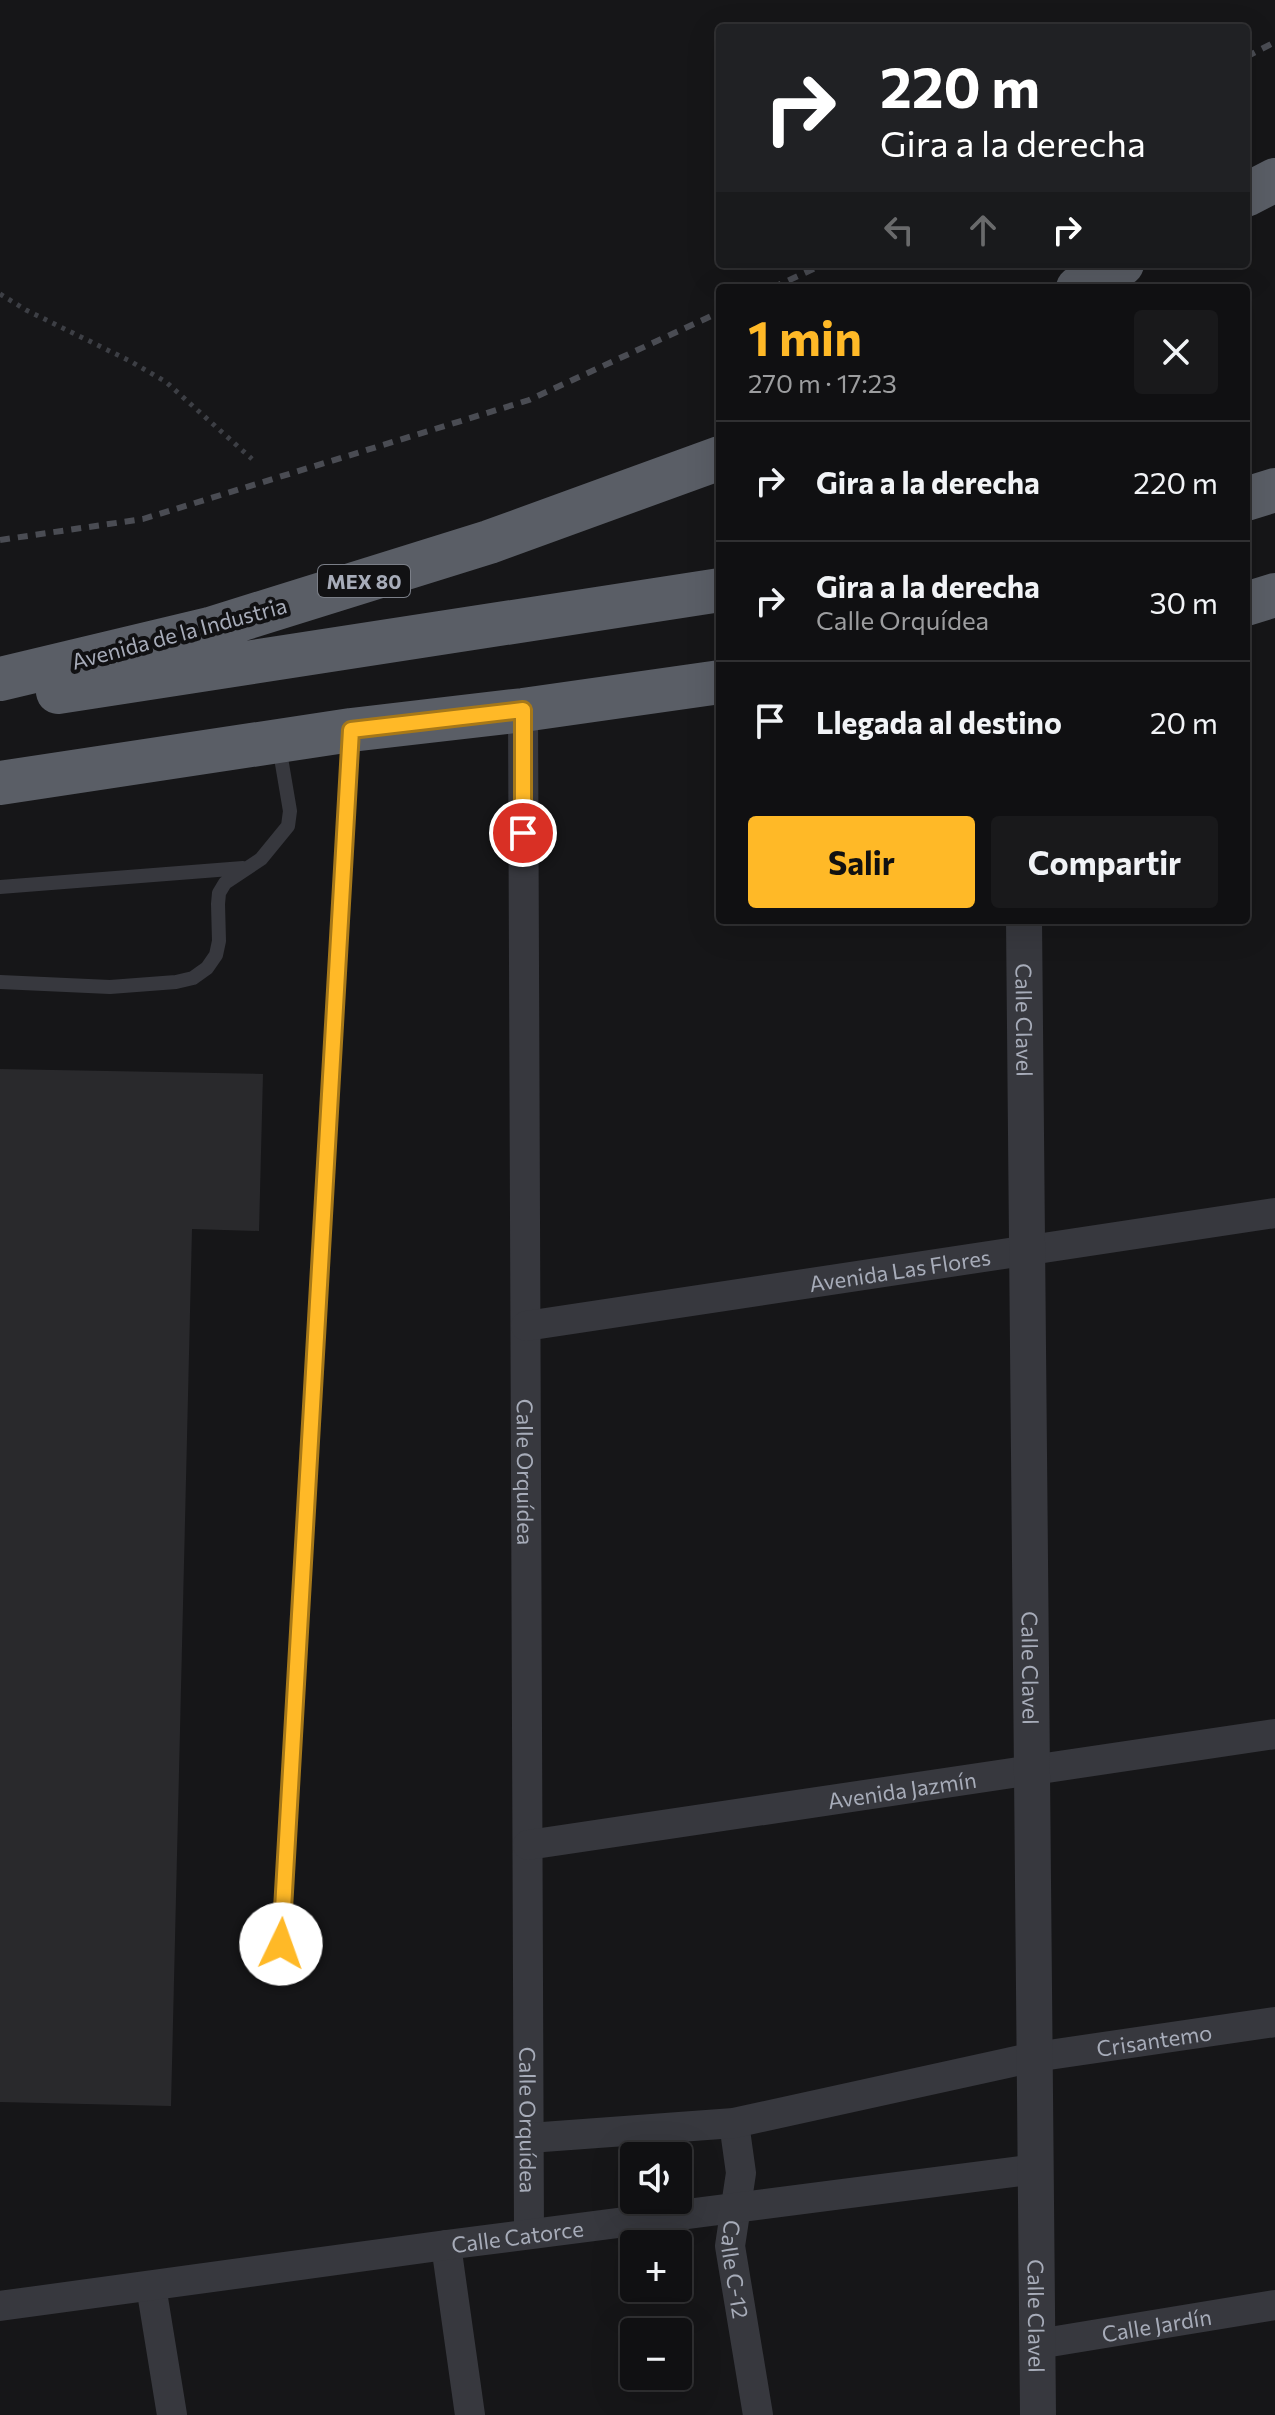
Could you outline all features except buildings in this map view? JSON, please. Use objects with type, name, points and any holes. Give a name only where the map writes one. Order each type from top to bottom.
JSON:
[{"type":"highway","points":[[1250,193],[1275,180]]},
{"type":"highway","points":[[1085,284],[1115,268]]},
{"type":"highway","name":"Avenida de la Industria","points":[[0,679],[210,629],[489,542],[716,459]]},
{"type":"highway","points":[[1250,498],[1275,490]]},
{"type":"highway","points":[[0,694],[51,693],[716,591]]},
{"type":"highway","points":[[1250,605],[1275,595]]},
{"type":"highway","points":[[1250,607],[1275,606]]},
{"type":"highway","points":[[0,783],[351,730],[716,683]]},
{"type":"street","name":"Calle Orquídea","points":[[523,710],[529,2234]]},
{"type":"street","name":"Calle Clavel","points":[[1024,924],[1038,2415]]},
{"type":"street","name":"Avenida Las Flores","points":[[526,1326],[1275,1213]]},
{"type":"street","name":"Avenida Jazmín","points":[[528,1845],[1275,1734]]},
{"type":"street","name":"Crisantemo","points":[[1035,2057],[1275,2022]]},
{"type":"street","points":[[529,2138],[734,2123],[1035,2057]]},
{"type":"street","name":"Calle C-12","points":[[734,2123],[741,2173],[730,2246],[758,2415]]},
{"type":"street","name":"Calle Catorce","points":[[0,2306],[1036,2169]]},
{"type":"street","points":[[446,2245],[470,2415]]},
{"type":"street","points":[[151,2286],[172,2415]]},
{"type":"street","name":"Calle Jardín","points":[[1038,2344],[1275,2305]]},
{"type":"lane","points":[[280,1975],[351,730]]},
{"type":"lane","points":[[0,982],[110,987],[176,982],[193,978],[207,968],[216,955],[219,941],[219,893],[225,883],[261,859],[288,826],[290,811],[278,741]]},
{"type":"lane","points":[[0,887],[247,868]]},
{"type":"path","points":[[0,294],[166,382],[252,459]]},
{"type":"railway","points":[[1250,55],[1275,42]]},
{"type":"railway","points":[[781,284],[815,268]]},
{"type":"railway","points":[[0,540],[143,519],[529,400],[716,314]]},
{"type":"route","points":[[281,1944],[351,730],[523,710],[523,833]]}]
